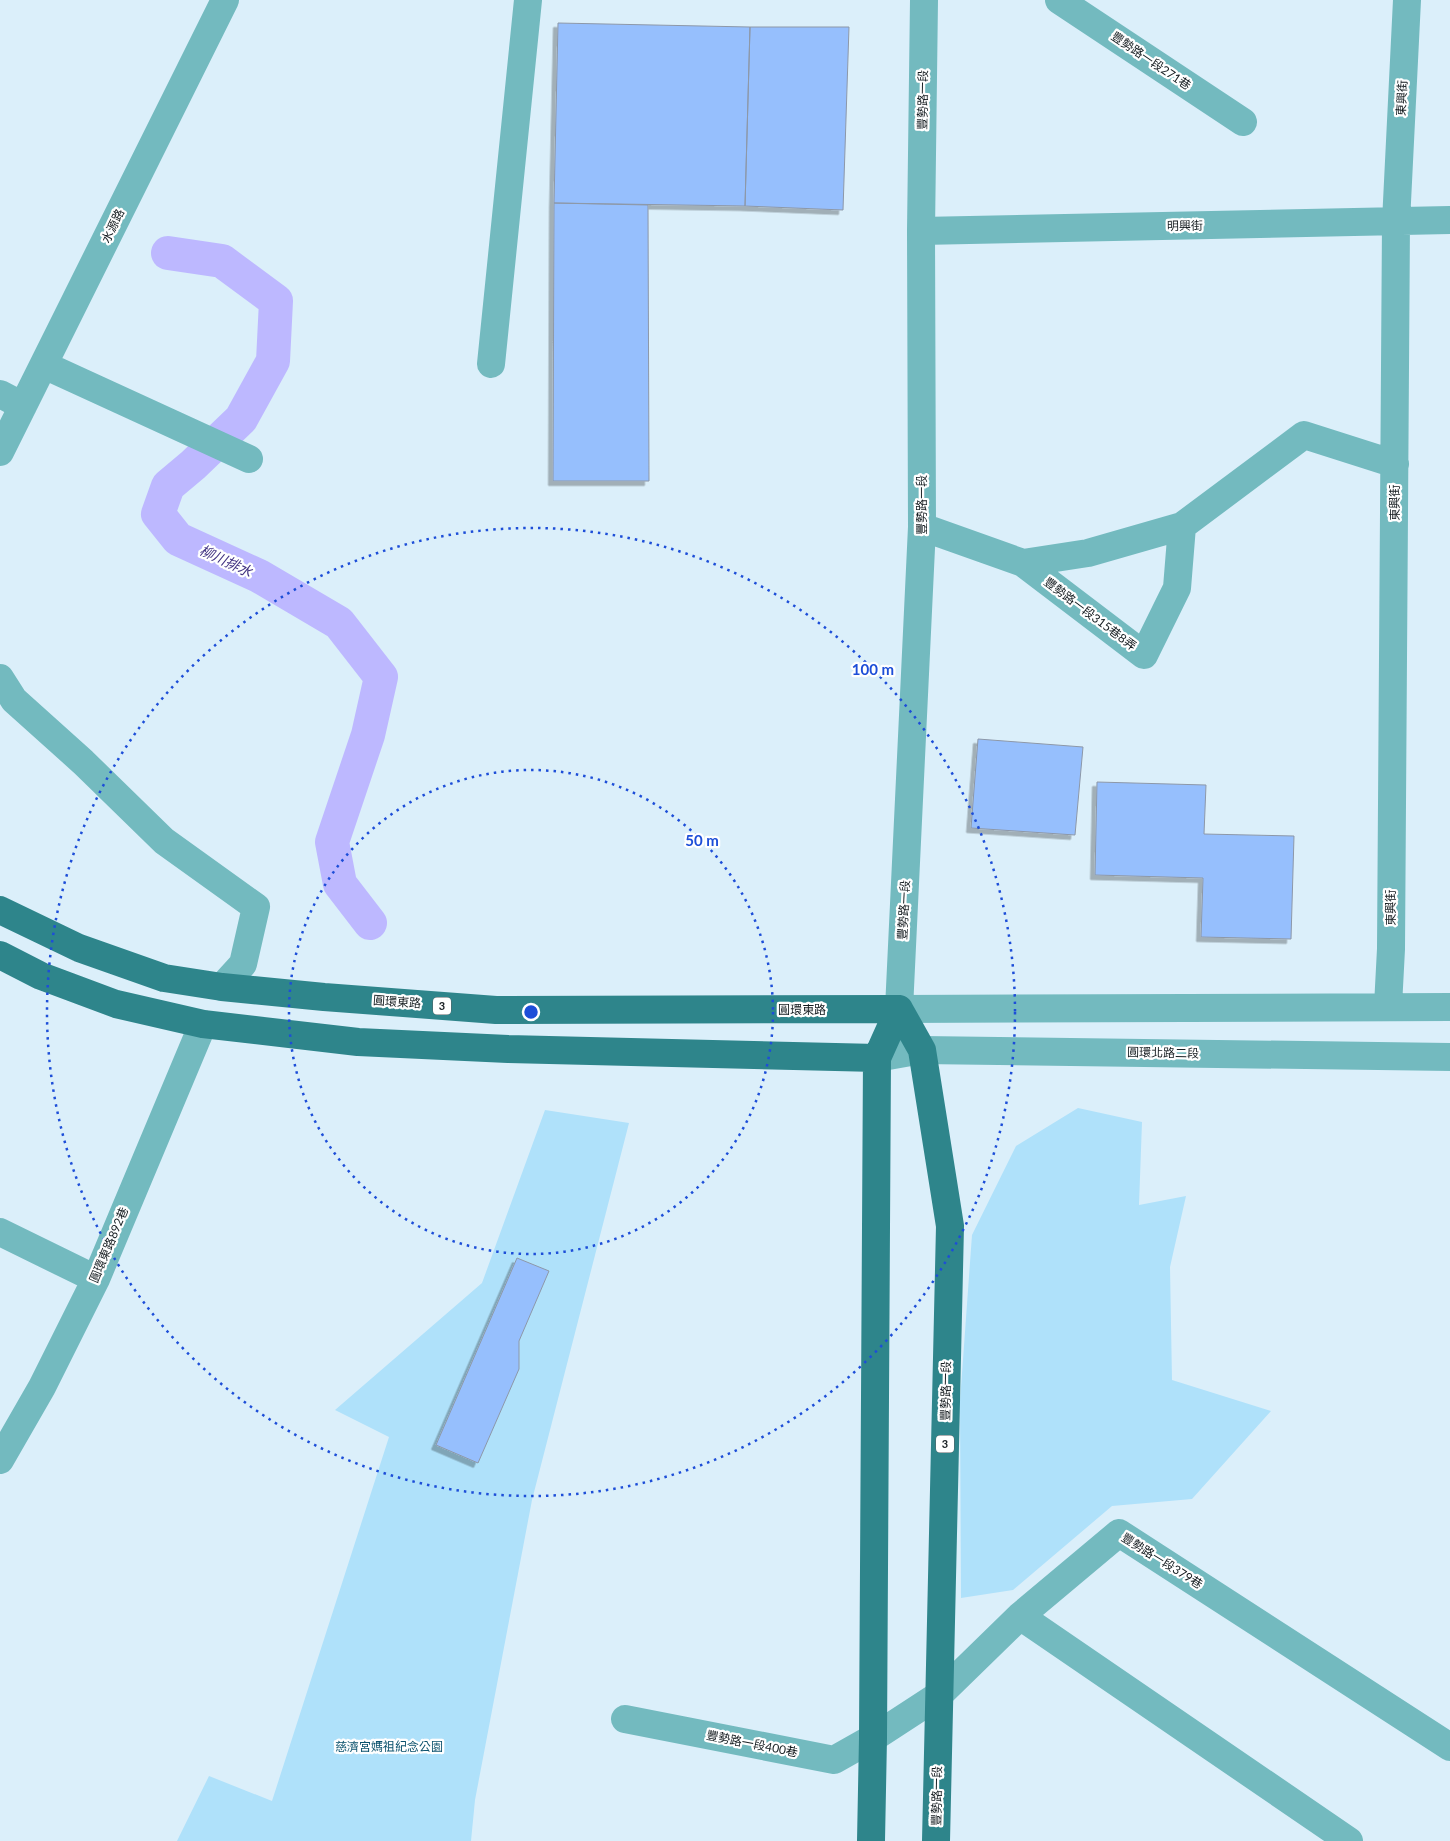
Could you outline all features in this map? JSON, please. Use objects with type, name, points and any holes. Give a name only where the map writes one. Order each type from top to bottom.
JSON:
[{"type":"main road","name":"圓環東路","points":[[0,910],[79,948],[164,978],[222,987],[496,1010],[899,1010]]},
{"type":"main road","points":[[0,955],[41,976],[116,1004],[203,1024],[358,1042],[508,1049],[877,1058]]},
{"type":"main road","name":"豐勢路一段","points":[[899,1010],[922,1050],[950,1226],[936,1841]]},
{"type":"main road","name":"豐勢路一段","points":[[871,1841],[877,1058],[899,1010]]},
{"type":"street","name":"水源路","points":[[0,452],[12,400],[44,365],[225,0]]},
{"type":"street","points":[[491,364],[528,0]]},
{"type":"street","name":"豐勢路一段","points":[[899,1010],[922,527],[920,230],[924,0]]},
{"type":"street","name":"豐勢路一段271巷","points":[[1059,0],[1243,122]]},
{"type":"street","name":"東興街","points":[[1388,1006],[1391,949],[1396,222],[1407,0]]},
{"type":"street","name":"明興街","points":[[920,230],[1450,220]]},
{"type":"street","points":[[44,365],[249,459]]},
{"type":"street","name":"豐勢路一段315巷8弄","points":[[1023,563],[1088,553],[1182,526],[1304,435],[1395,464]]},
{"type":"street","name":"豐勢路一段315巷8弄","points":[[922,527],[1023,563],[1144,655],[1177,588],[1182,526]]},
{"type":"street","points":[[0,678],[14,700],[83,762],[164,840],[256,907],[242,964],[222,987]]},
{"type":"street","points":[[899,1010],[1450,1007]]},
{"type":"street","name":"圓環東路892巷","points":[[0,1460],[42,1387],[96,1279],[203,1024]]},
{"type":"street","name":"圓環北路二段","points":[[877,1058],[922,1050],[1450,1057]]},
{"type":"street","points":[[0,1232],[96,1279]]},
{"type":"street","name":"豐勢路一段379巷","points":[[873,1738],[939,1695],[1020,1616],[1119,1533],[1450,1746]]},
{"type":"street","points":[[1020,1616],[1349,1841]]},
{"type":"street","name":"豐勢路一段400巷","points":[[625,1720],[834,1760],[873,1738]]},
{"type":"green space","points":[[1078,1108],[1142,1122],[1139,1205],[1186,1196],[1170,1267],[1172,1380],[1271,1411],[1192,1499],[1112,1506],[1013,1590],[961,1598],[960,1401],[972,1235],[1016,1146]]},
{"type":"green space","name":"慈濟宮媽祖紀念公園","points":[[545,1110],[629,1123],[532,1500],[475,1800],[471,1841],[177,1841],[209,1776],[272,1801],[389,1437],[335,1410],[482,1283]]},
{"type":"building","points":[[558,23],[750,27],[745,206],[554,203]]},
{"type":"building","points":[[750,27],[849,27],[843,210],[745,206]]},
{"type":"building","points":[[554,203],[648,205],[649,481],[553,481]]},
{"type":"building","points":[[978,739],[1083,747],[1075,835],[971,828]]},
{"type":"building","points":[[1097,782],[1206,785],[1204,834],[1294,836],[1291,939],[1201,937],[1203,878],[1095,875]]},
{"type":"building","points":[[517,1258],[549,1271],[519,1341],[519,1369],[478,1463],[436,1445]]},
{"type":"waterway","name":"柳川排水","points":[[168,253],[222,261],[276,301],[273,361],[241,419],[168,486],[158,514],[178,539],[259,576],[339,623],[381,677],[368,735],[332,842],[340,884],[370,923]]}]
